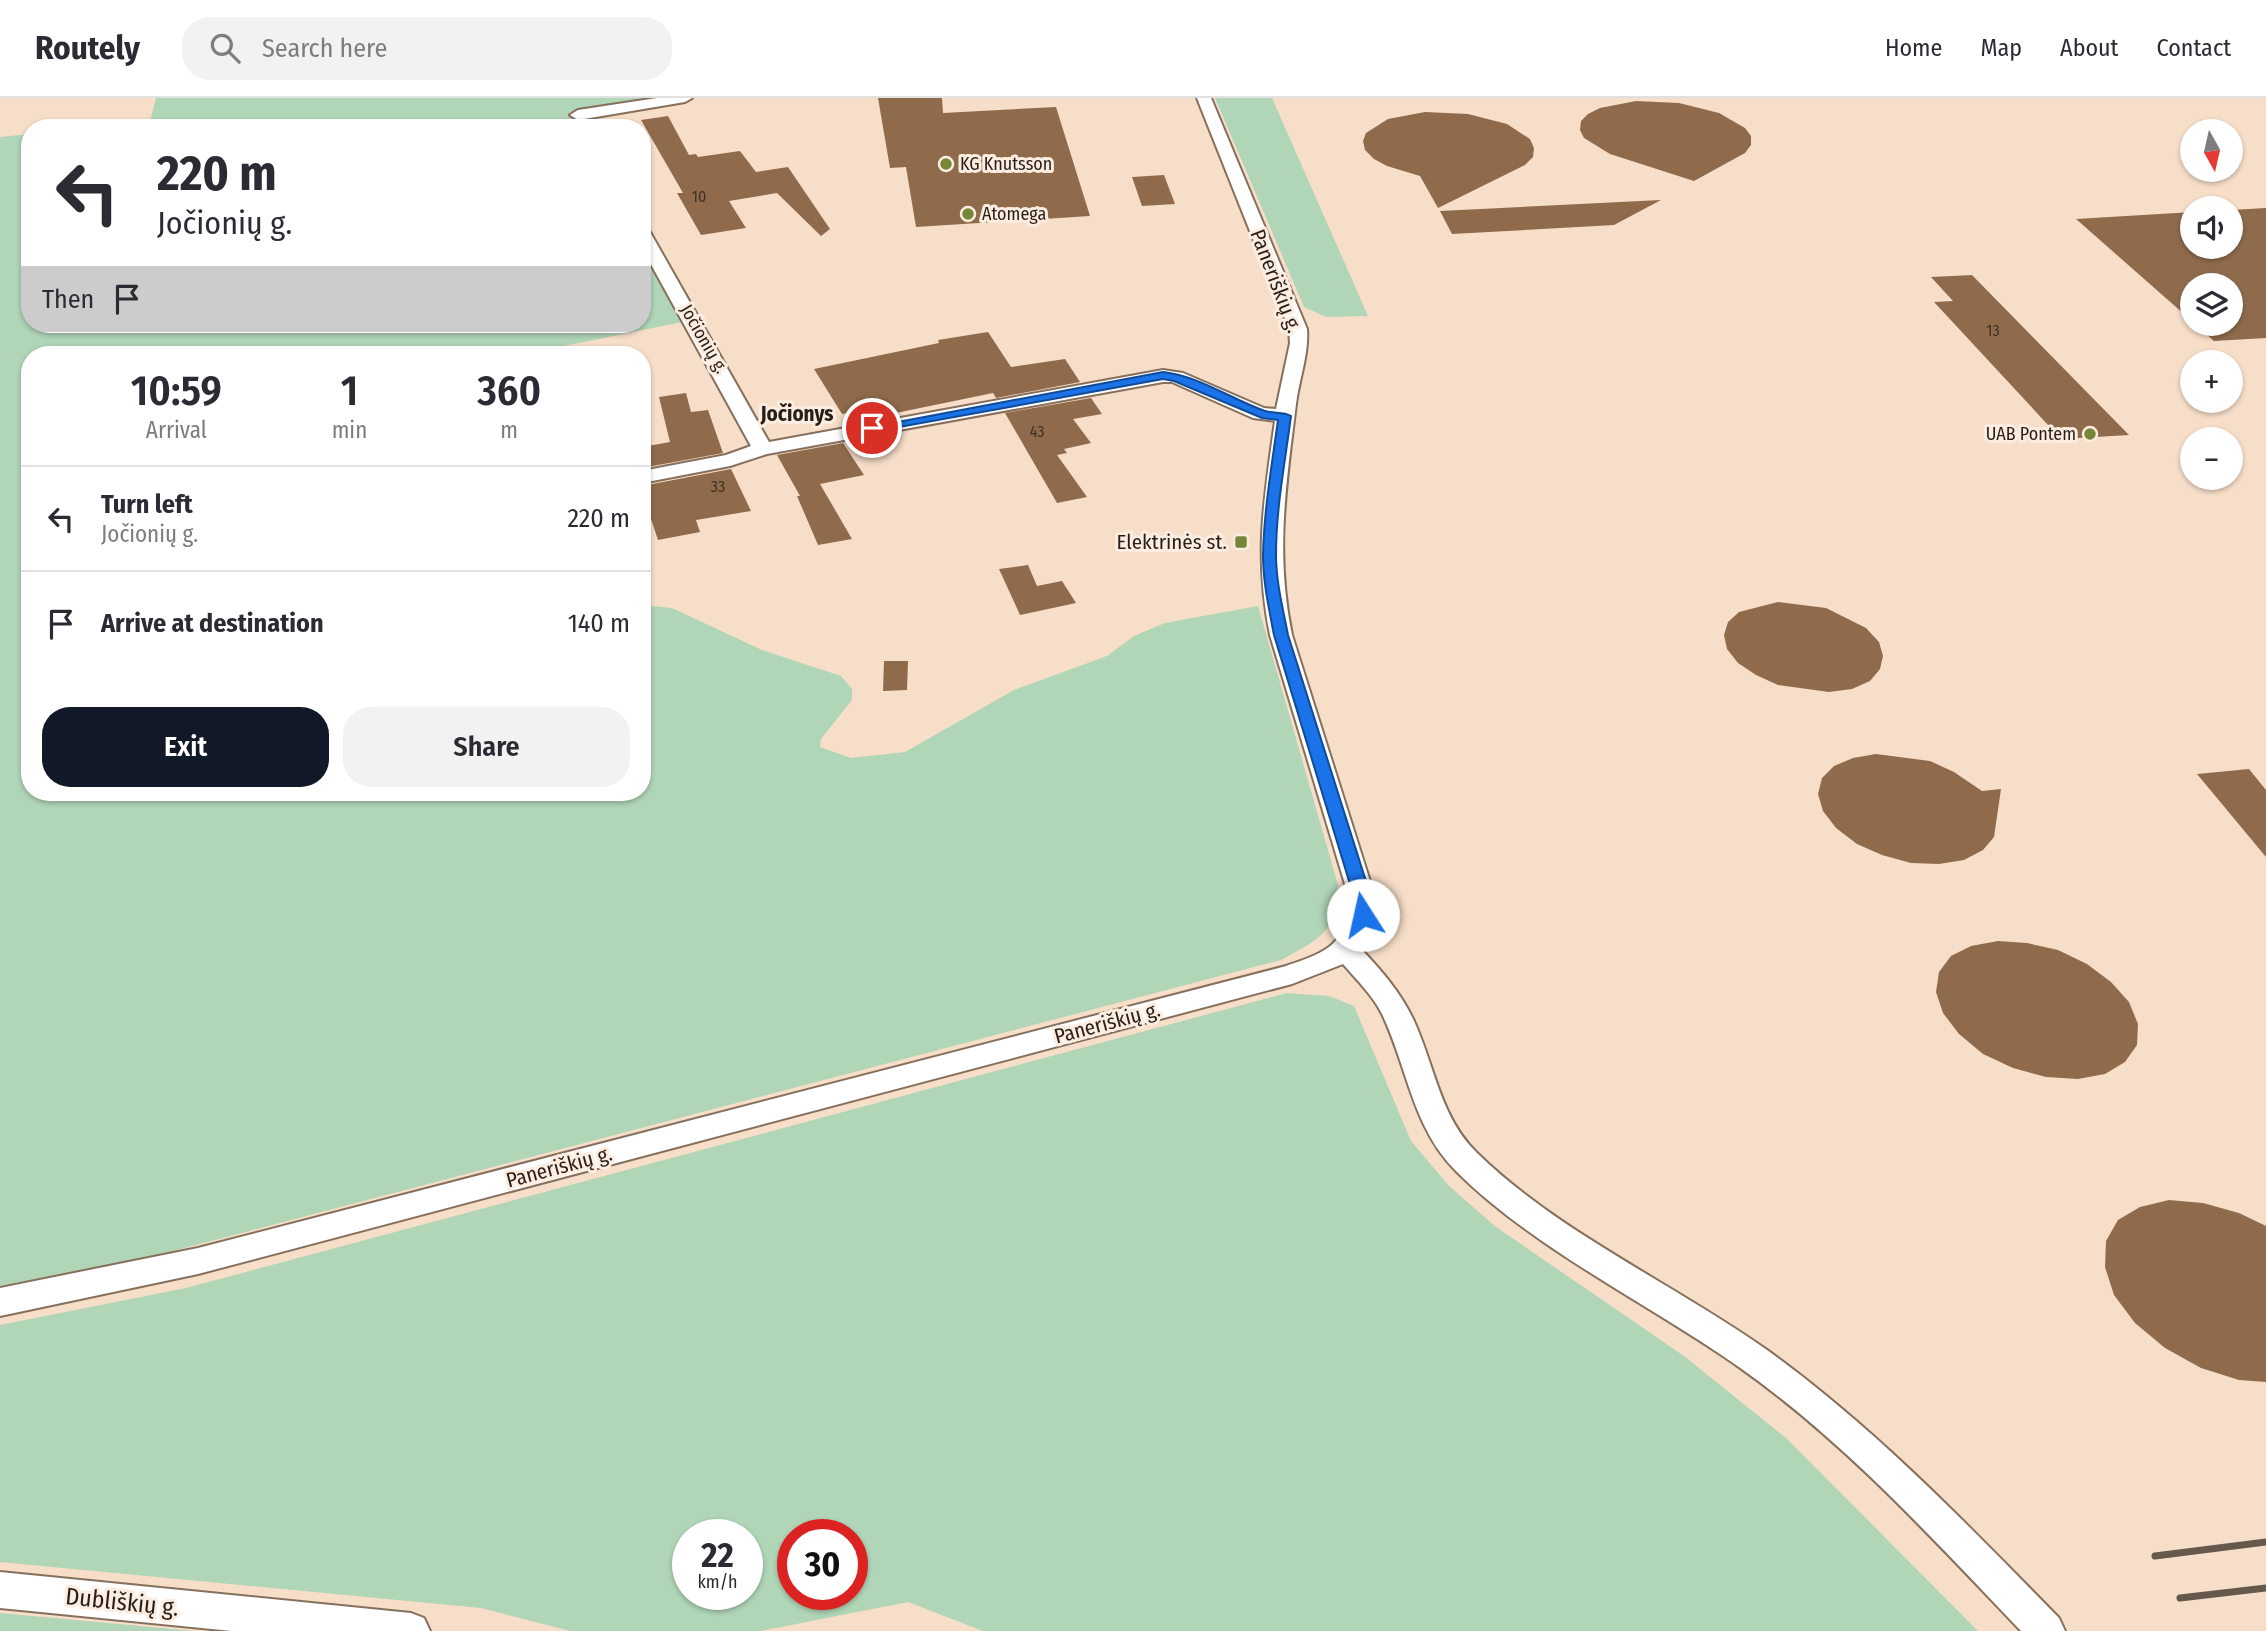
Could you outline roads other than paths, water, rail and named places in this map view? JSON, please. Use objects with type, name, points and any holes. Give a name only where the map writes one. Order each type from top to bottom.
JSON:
[{"type":"street","points":[[571,98],[580,119]]},
{"type":"street","points":[[590,119],[685,98]]},
{"type":"street","name":"Paneriškių g.","points":[[0,1302],[252,1247],[1292,974],[1326,963],[1347,951],[1358,936],[1363,915],[1362,894],[1281,635],[1273,596],[1271,530],[1285,416],[1299,343],[1298,329],[1204,98]]},
{"type":"street","name":"Jočionių g.","points":[[651,248],[763,449]]},
{"type":"street","points":[[651,475],[730,460],[763,449],[1163,376],[1176,377],[1266,416],[1285,416]]},
{"type":"street","points":[[1347,951],[1370,975],[1400,1022],[1428,1108],[1456,1151],[1499,1190],[1562,1236],[1753,1359],[1831,1419],[1912,1492],[2046,1631]]},
{"type":"street","name":"Dubliškių g.","points":[[0,1590],[411,1631]]},
{"type":"railway","points":[[2155,1556],[2266,1542]]},
{"type":"railway","points":[[2180,1598],[2266,1588]]},
{"type":"place","name":"KG Knutsson","points":[[946,164]]},
{"type":"place","name":"Atomega","points":[[968,214]]},
{"type":"place","name":"UAB Pontem","points":[[2090,434]]},
{"type":"place","name":"Elektrinės st.","points":[[1241,542]]},
{"type":"district","name":"Jočionys","points":[[797,414]]}]
